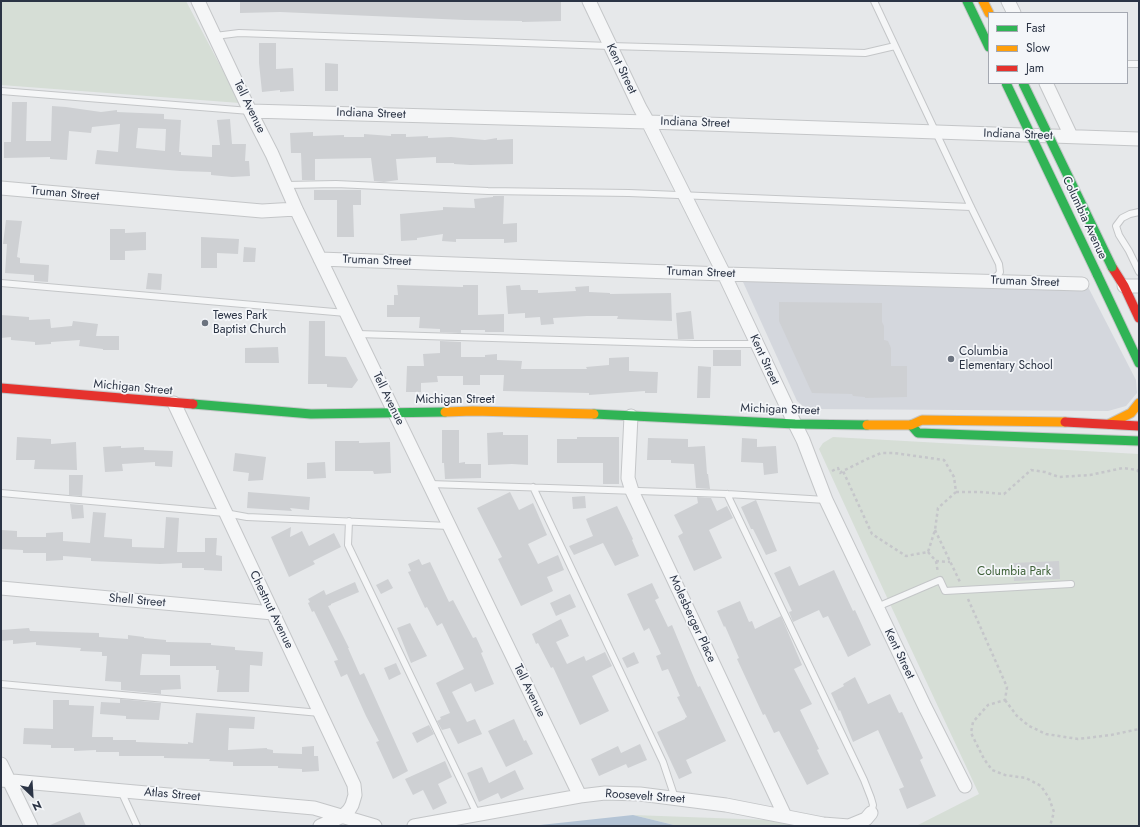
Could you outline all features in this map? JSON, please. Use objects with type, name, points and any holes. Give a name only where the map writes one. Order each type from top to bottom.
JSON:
[{"type":"main road","points":[[967,1],[988,45]]},
{"type":"main road","points":[[983,1],[988,12]]},
{"type":"main road","name":"Columbia Avenue","points":[[1006,84],[1139,363]]},
{"type":"main road","name":"Columbia Avenue","points":[[1023,84],[1112,267],[1124,286],[1139,318]]},
{"type":"main road","name":"Michigan Street","points":[[1,388],[311,414],[473,411],[631,416],[796,424],[911,425],[922,420],[1039,421],[1139,426]]},
{"type":"main road","points":[[1109,424],[1131,413],[1139,403]]},
{"type":"main road","name":"Michigan Street","points":[[911,425],[918,433],[1139,441]]},
{"type":"street","name":"Tell Avenue","points":[[198,1],[272,154],[296,209],[356,334],[580,796]]},
{"type":"street","name":"Kent Street","points":[[589,1],[640,108],[724,274],[796,424],[826,500],[925,707],[966,786]]},
{"type":"street","points":[[1008,1],[1014,12]]},
{"type":"street","points":[[1046,84],[1071,136]]},
{"type":"street","name":"Indiana Street","points":[[250,111],[648,122],[1139,139]]},
{"type":"street","name":"Truman Street","points":[[1,188],[262,211],[296,209]]},
{"type":"street","name":"Truman Street","points":[[320,259],[724,274],[1082,284]]},
{"type":"street","points":[[1124,286],[1139,286]]},
{"type":"street","name":"Chestnut Avenue","points":[[174,403],[321,713],[355,790],[352,805],[343,816]]},
{"type":"street","name":"Molesberger Place","points":[[631,416],[628,478],[632,491],[785,816]]},
{"type":"street","name":"Shell Street","points":[[1,588],[273,613]]},
{"type":"street","points":[[1,764],[5,780],[31,826]]},
{"type":"street","name":"Atlas Street","points":[[5,780],[314,808],[343,816]]},
{"type":"street","name":"Roosevelt Street","points":[[414,826],[477,816],[580,796],[605,793],[622,793],[675,798],[726,805],[823,824],[849,826],[866,819],[872,813]]},
{"type":"street","points":[[320,826],[343,816],[375,826]]},
{"type":"lane","points":[[874,1],[1000,267],[998,275],[987,281]]},
{"type":"lane","points":[[215,36],[239,33],[865,53],[895,46]]},
{"type":"lane","points":[[1128,64],[1139,64]]},
{"type":"lane","points":[[1,91],[250,111]]},
{"type":"lane","points":[[286,185],[336,184],[488,191],[629,193],[971,207]]},
{"type":"lane","points":[[1139,212],[1122,218],[1116,226],[1119,235],[1139,272]]},
{"type":"lane","points":[[1,284],[346,313]]},
{"type":"lane","points":[[356,334],[695,344],[757,344]]},
{"type":"lane","points":[[429,484],[727,494],[826,500]]},
{"type":"lane","points":[[533,487],[663,762],[675,798]]},
{"type":"lane","points":[[1,493],[225,513],[247,517],[449,526]]},
{"type":"lane","points":[[727,494],[864,780],[873,805],[872,813]]},
{"type":"lane","points":[[348,521],[348,545],[477,816]]},
{"type":"lane","points":[[877,607],[940,580],[945,591],[1071,584]]},
{"type":"lane","points":[[1,684],[321,713]]},
{"type":"lane","points":[[120,790],[137,826]]},
{"type":"path","points":[[832,471],[838,468],[840,473],[882,453],[938,458],[944,460],[954,477],[956,492]]},
{"type":"path","points":[[928,552],[935,530],[938,508],[956,492],[1004,494],[1031,470],[1045,472],[1059,477],[1090,475],[1123,468],[1137,470],[1139,472]]},
{"type":"path","points":[[843,471],[872,534],[906,556],[928,552]]},
{"type":"path","points":[[935,530],[1007,687],[1004,700]]},
{"type":"path","points":[[928,552],[936,562],[938,576]]},
{"type":"path","points":[[936,562],[950,562]]},
{"type":"path","points":[[1004,700],[1017,716],[1030,726],[1046,734],[1078,739],[1111,735],[1139,728]]},
{"type":"path","points":[[1004,700],[988,704],[972,722],[971,734],[984,759],[992,770],[1005,775],[1026,778],[1041,786],[1049,798],[1054,812],[1050,826]]},
{"type":"shaded area","name":"Columbia Elementary School","points":[[987,281],[1087,285],[1136,380],[1137,393],[1126,406],[1108,411],[812,409],[804,407],[797,401],[743,282]]},
{"type":"green space","points":[[1,1],[186,1],[240,103],[1,85]]},
{"type":"green space","name":"Columbia Park","points":[[833,437],[1139,454],[1139,826],[916,826],[979,794],[819,449],[823,443]]},
{"type":"green space","points":[[633,815],[769,820],[794,826],[678,826]]},
{"type":"water","points":[[633,815],[678,826],[531,826]]},
{"type":"building","points":[[240,1],[561,1],[561,21],[522,22],[280,12],[240,13]]},
{"type":"building","points":[[259,43],[276,43],[276,69],[293,68],[294,91],[280,92],[280,90],[262,92],[259,63]]},
{"type":"building","points":[[325,63],[338,64],[338,91],[325,91]]},
{"type":"building","points":[[12,102],[27,102],[26,141],[51,141],[52,106],[101,112],[117,110],[117,112],[164,114],[164,119],[181,120],[179,152],[181,152],[181,155],[212,157],[212,145],[220,145],[217,120],[230,119],[232,144],[246,144],[245,161],[249,161],[250,176],[232,177],[211,175],[211,172],[95,164],[97,150],[118,152],[120,124],[92,127],[91,133],[69,131],[67,160],[50,159],[50,157],[4,158],[4,142],[11,142]],"holes":[[[138,128],[166,129],[165,151],[136,148]]]},
{"type":"building","points":[[313,132],[313,136],[344,135],[344,137],[364,137],[364,134],[391,136],[391,134],[406,134],[406,137],[428,136],[428,138],[451,137],[485,140],[497,138],[497,140],[513,139],[513,164],[470,165],[436,163],[436,157],[396,159],[398,180],[384,182],[374,181],[371,158],[315,159],[315,180],[302,180],[301,153],[291,153],[290,133]]},
{"type":"building","points":[[314,190],[361,190],[361,205],[353,205],[354,237],[337,237],[337,200],[314,200]]},
{"type":"building","points":[[504,196],[503,224],[517,223],[517,242],[504,243],[504,239],[456,239],[456,242],[442,241],[443,234],[417,238],[417,240],[401,241],[400,214],[443,210],[443,207],[475,208],[474,199]]},
{"type":"building","points":[[6,220],[22,221],[17,257],[20,258],[20,263],[49,265],[48,282],[34,281],[34,275],[5,273],[7,244],[3,244]]},
{"type":"building","points":[[110,229],[125,229],[125,233],[146,232],[146,250],[125,251],[125,260],[110,260]]},
{"type":"building","points":[[201,237],[239,239],[238,254],[217,253],[217,268],[201,268]]},
{"type":"building","points":[[244,247],[256,248],[255,262],[243,262]]},
{"type":"building","points":[[148,273],[162,274],[161,290],[146,289]]},
{"type":"building","points":[[397,285],[463,287],[463,285],[478,285],[478,315],[504,314],[504,332],[461,330],[461,333],[440,332],[440,329],[419,328],[420,317],[387,317],[387,305],[394,305],[394,295],[398,295]]},
{"type":"building","points":[[520,285],[521,290],[538,290],[538,293],[576,291],[575,287],[589,286],[589,292],[610,294],[671,293],[672,321],[617,319],[618,316],[587,316],[553,318],[554,324],[541,325],[540,317],[525,318],[525,313],[508,314],[506,286]]},
{"type":"building","points":[[779,302],[882,303],[884,340],[888,341],[891,348],[891,366],[907,366],[907,397],[865,398],[853,396],[852,394],[812,393],[779,321]]},
{"type":"building","points":[[691,311],[694,339],[678,339],[676,313]]},
{"type":"building","points":[[1,315],[29,317],[29,320],[50,319],[51,328],[72,326],[73,321],[98,324],[96,336],[119,336],[119,350],[103,350],[79,346],[80,340],[51,342],[51,344],[35,345],[35,342],[11,340],[11,337],[1,338]]},
{"type":"building","points":[[309,321],[325,321],[325,356],[346,357],[358,380],[352,388],[327,387],[327,384],[308,384]]},
{"type":"building","points":[[440,341],[461,342],[461,357],[485,357],[485,355],[497,354],[497,360],[522,361],[521,369],[587,369],[586,367],[609,365],[609,358],[629,357],[629,371],[658,372],[657,393],[645,393],[645,391],[589,395],[589,393],[503,391],[504,375],[480,375],[480,385],[463,385],[463,376],[437,376],[438,382],[421,383],[421,392],[406,392],[407,366],[424,366],[423,354],[440,353]]},
{"type":"building","points":[[278,347],[279,363],[245,363],[245,348]]},
{"type":"building","points":[[713,350],[741,350],[741,366],[713,366]]},
{"type":"building","points":[[698,366],[711,367],[710,398],[697,398]]},
{"type":"building","points":[[442,430],[459,430],[459,463],[465,462],[465,464],[481,464],[481,478],[445,479],[444,463],[442,463]]},
{"type":"building","points":[[503,432],[503,435],[528,435],[528,465],[488,465],[487,433]]},
{"type":"building","points":[[17,437],[51,439],[51,444],[76,442],[77,470],[34,469],[35,460],[16,460]]},
{"type":"building","points":[[577,437],[619,437],[619,484],[603,484],[603,463],[557,463],[557,439],[577,439]]},
{"type":"building","points":[[648,438],[688,439],[688,447],[705,446],[707,474],[710,489],[696,488],[694,464],[671,463],[671,460],[647,460]]},
{"type":"building","points":[[742,438],[757,439],[757,447],[776,446],[778,473],[764,475],[763,463],[741,462]]},
{"type":"building","points":[[335,441],[359,441],[359,443],[390,442],[391,473],[374,474],[373,471],[335,471]]},
{"type":"building","points":[[121,446],[121,448],[144,447],[144,450],[173,451],[172,467],[155,466],[155,462],[122,464],[123,471],[105,472],[103,447]]},
{"type":"building","points":[[235,453],[266,457],[263,480],[248,481],[249,473],[233,471]]},
{"type":"building","points":[[325,462],[326,478],[307,479],[307,463]]},
{"type":"building","points":[[69,475],[83,475],[82,496],[69,495]]},
{"type":"building","points":[[248,492],[310,497],[309,510],[290,508],[292,511],[247,508]]},
{"type":"building","points":[[510,492],[519,510],[533,503],[547,535],[528,544],[538,564],[558,555],[564,570],[547,577],[553,591],[521,606],[498,559],[502,557],[477,508]]},
{"type":"building","points":[[585,496],[586,508],[573,509],[572,497]]},
{"type":"building","points":[[697,497],[711,498],[717,511],[727,506],[733,518],[709,530],[722,558],[694,571],[678,536],[683,533],[674,515],[698,503]]},
{"type":"building","points":[[756,500],[777,551],[766,555],[753,529],[751,529],[741,507]]},
{"type":"building","points":[[70,504],[83,505],[84,518],[72,519]]},
{"type":"building","points":[[617,506],[633,539],[632,540],[639,556],[615,566],[603,543],[574,555],[569,546],[593,536],[586,519]]},
{"type":"building","points":[[93,512],[106,513],[104,537],[132,539],[132,547],[164,548],[166,517],[179,518],[177,552],[205,552],[205,538],[217,538],[216,555],[222,556],[222,571],[204,570],[204,568],[182,568],[182,563],[160,564],[91,561],[91,558],[63,556],[63,560],[46,561],[46,553],[23,553],[23,550],[1,549],[1,530],[17,531],[17,537],[46,537],[46,533],[63,532],[63,541],[90,543]]},
{"type":"building","points":[[291,527],[290,537],[302,531],[309,546],[334,533],[341,547],[313,561],[315,564],[289,577],[271,537]]},
{"type":"building","points":[[419,559],[422,565],[430,562],[449,602],[453,600],[473,638],[476,637],[494,684],[475,692],[471,683],[452,692],[467,722],[475,719],[482,734],[458,744],[450,728],[442,730],[437,721],[441,719],[440,717],[450,713],[436,683],[464,669],[442,623],[437,626],[427,607],[425,608],[408,572],[411,571],[408,564]]},
{"type":"building","points":[[1059,561],[1060,579],[1014,581],[1013,563]]},
{"type":"building","points":[[790,566],[799,586],[834,570],[871,645],[848,657],[828,616],[823,618],[819,610],[793,622],[789,612],[792,611],[774,573]]},
{"type":"building","points":[[388,579],[393,588],[381,594],[376,585]]},
{"type":"building","points":[[355,582],[359,592],[328,606],[349,648],[360,675],[364,673],[408,771],[393,779],[376,742],[379,741],[347,674],[341,677],[334,661],[338,660],[314,611],[312,612],[308,603],[310,602],[308,599],[324,590],[326,595]]},
{"type":"building","points":[[652,583],[659,598],[655,600],[668,627],[672,625],[698,687],[700,686],[726,741],[686,760],[692,773],[679,779],[657,732],[687,717],[677,697],[680,696],[668,669],[662,671],[656,656],[661,654],[649,628],[644,631],[627,594]]},
{"type":"building","points":[[570,594],[576,607],[556,616],[550,603]]},
{"type":"building","points":[[740,601],[749,622],[752,621],[755,629],[781,616],[802,665],[794,669],[812,704],[800,710],[819,749],[817,750],[829,774],[807,785],[779,731],[774,733],[765,714],[763,715],[737,659],[739,658],[725,626],[724,627],[717,611]]},
{"type":"building","points":[[561,619],[569,636],[556,642],[567,664],[584,656],[586,661],[605,652],[612,666],[592,676],[609,711],[580,725],[553,667],[551,668],[538,643],[536,644],[532,634]]},
{"type":"building","points":[[410,623],[427,656],[411,663],[397,628]]},
{"type":"building","points":[[29,628],[30,631],[99,633],[99,637],[128,639],[128,635],[166,640],[166,642],[211,643],[211,645],[235,647],[235,650],[263,652],[262,666],[250,665],[249,692],[217,692],[219,670],[216,670],[216,666],[170,666],[170,655],[142,654],[140,675],[180,675],[181,689],[161,690],[161,694],[121,690],[121,682],[105,681],[107,656],[102,656],[102,652],[80,651],[81,648],[36,645],[36,642],[13,644],[13,640],[1,641],[1,630]]},
{"type":"building","points":[[634,652],[639,663],[627,668],[622,658]]},
{"type":"building","points":[[396,663],[401,674],[389,680],[384,668]]},
{"type":"building","points":[[855,677],[868,704],[890,694],[899,713],[902,712],[923,758],[920,760],[936,796],[907,809],[899,789],[904,787],[878,730],[853,742],[840,710],[839,711],[831,693],[844,686],[843,684]]},
{"type":"building","points":[[120,699],[161,703],[159,720],[126,719],[126,716],[100,714],[101,702],[120,703]]},
{"type":"building","points":[[53,700],[69,700],[69,705],[94,706],[92,737],[113,737],[113,740],[136,740],[136,742],[193,743],[196,713],[255,717],[254,729],[229,728],[228,750],[267,748],[273,750],[273,753],[302,754],[302,747],[314,746],[314,756],[318,756],[319,771],[302,772],[302,769],[278,768],[278,766],[233,766],[233,762],[209,761],[210,759],[164,758],[164,756],[119,756],[119,752],[96,752],[96,750],[74,751],[74,748],[51,748],[51,745],[23,744],[24,728],[53,729]]},
{"type":"building","points":[[514,719],[524,741],[526,740],[533,754],[506,767],[488,731]]},
{"type":"building","points":[[429,725],[434,734],[417,743],[412,733]]},
{"type":"building","points":[[640,744],[647,760],[628,768],[626,764],[599,776],[591,759],[618,746],[621,753]]},
{"type":"building","points":[[445,761],[452,777],[438,784],[447,803],[433,810],[423,790],[413,795],[405,779]]},
{"type":"building","points":[[482,767],[489,783],[515,770],[524,789],[501,799],[498,793],[479,802],[467,773]]},
{"type":"building","points":[[80,812],[86,826],[48,826]]},
{"type":"traffic: fast","points":[[967,1],[988,45]]},
{"type":"traffic: fast","points":[[1006,84],[1097,274]]},
{"type":"traffic: fast","points":[[1023,84],[1112,267]]},
{"type":"traffic: fast","points":[[1097,274],[1139,363]]},
{"type":"traffic: fast","points":[[193,404],[311,414],[445,412]]},
{"type":"traffic: fast","points":[[594,414],[795,424],[867,425]]},
{"type":"traffic: fast","points":[[911,425],[918,433],[1139,441]]},
{"type":"traffic: slow","points":[[983,1],[988,12]]},
{"type":"traffic: slow","points":[[1109,424],[1131,413],[1139,403]]},
{"type":"traffic: slow","points":[[445,412],[473,411],[594,414]]},
{"type":"traffic: slow","points":[[867,425],[911,425],[922,420],[1065,422]]},
{"type":"traffic: jam","points":[[1112,267],[1124,286],[1139,318]]},
{"type":"traffic: jam","points":[[1,388],[193,404]]},
{"type":"traffic: jam","points":[[1065,422],[1139,426]]},
{"type":"place","name":"Tewes Park Baptist Church","points":[[205,323]]},
{"type":"place","name":"Columbia Elementary School","points":[[951,359]]}]
